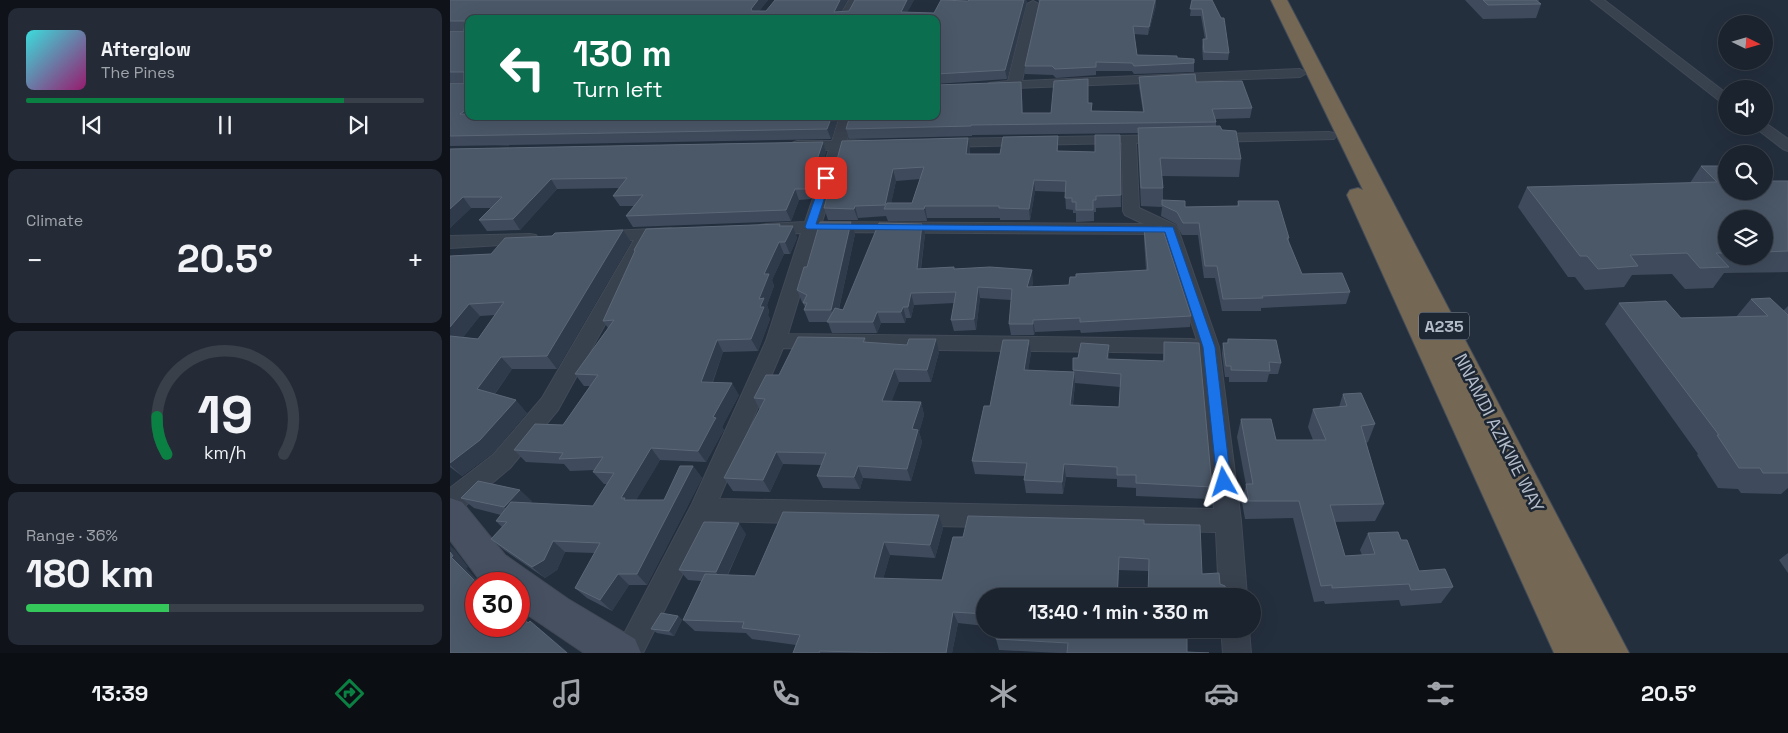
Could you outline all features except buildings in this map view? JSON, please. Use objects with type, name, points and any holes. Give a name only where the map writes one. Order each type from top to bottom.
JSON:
[{"type":"highway","name":"NNAMDI AZIKWE WAY","points":[[1265,0],[1574,653]]},
{"type":"highway","name":"NNAMDI AZIKWE WAY","points":[[1279,0],[1609,653]]},
{"type":"street","points":[[846,15],[855,0]]},
{"type":"street","points":[[1597,0],[1718,93]]},
{"type":"street","points":[[1014,85],[1033,4]]},
{"type":"street","points":[[985,87],[1300,73]]},
{"type":"street","points":[[628,653],[702,510],[776,341],[810,227],[846,120]]},
{"type":"street","points":[[1773,134],[1788,146]]},
{"type":"street","points":[[1195,138],[1329,136]]},
{"type":"street","points":[[924,143],[1176,138]]},
{"type":"street","points":[[1128,139],[1132,211],[1169,229],[1209,347],[1228,521],[1232,588]]},
{"type":"street","points":[[777,146],[886,144]]},
{"type":"street","points":[[752,230],[810,227],[1169,229]]},
{"type":"street","points":[[587,236],[684,232]]},
{"type":"street","points":[[450,503],[502,461],[550,404],[646,234]]},
{"type":"street","points":[[450,242],[548,238]]},
{"type":"street","points":[[776,341],[1209,347]]},
{"type":"street","points":[[702,510],[1228,521]]},
{"type":"street","points":[[450,513],[492,568],[498,572]]},
{"type":"street","points":[[530,595],[554,612],[621,653]]},
{"type":"street","points":[[1236,638],[1237,653]]},
{"type":"route","points":[[826,178],[810,227],[1169,229],[1209,347],[1224,482]]}]
